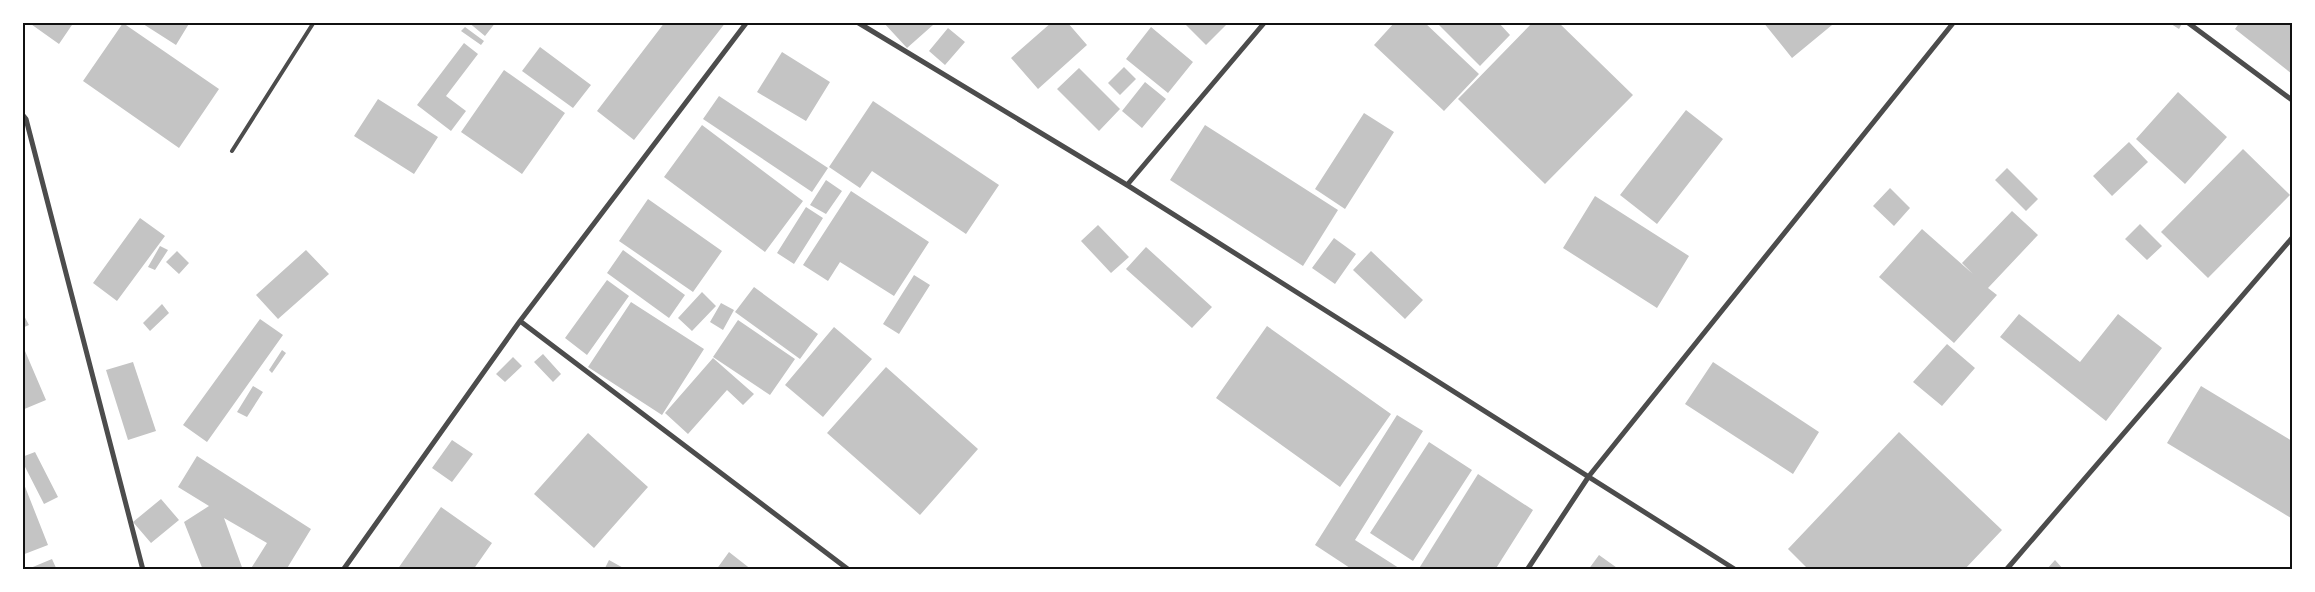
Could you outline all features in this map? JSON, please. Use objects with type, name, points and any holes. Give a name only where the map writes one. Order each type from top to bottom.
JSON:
[{"type":"street","points":[[343,570],[520,321],[747,22]]},
{"type":"street","points":[[857,22],[1127,185],[1736,570]]},
{"type":"street","points":[[1127,185],[1265,22]]},
{"type":"street","points":[[1527,570],[1589,476],[1954,22]]},
{"type":"street","points":[[2187,22],[2292,100]]},
{"type":"street","points":[[22,114],[26,119],[143,570]]},
{"type":"street","points":[[2006,570],[2292,238]]},
{"type":"street","points":[[520,321],[849,570]]},
{"type":"lane","points":[[232,150],[314,22]]},
{"type":"building","points":[[28,22],[74,22],[59,44]]},
{"type":"building","points":[[140,22],[190,22],[176,45]]},
{"type":"building","points":[[468,22],[496,22],[485,36]]},
{"type":"building","points":[[665,22],[726,22],[634,140],[597,111]]},
{"type":"building","points":[[883,22],[931,22],[933,25],[907,48]]},
{"type":"building","points":[[1052,22],[1067,22],[1087,45],[1038,89],[1011,58]]},
{"type":"building","points":[[1187,22],[1229,22],[1206,45],[1185,24]]},
{"type":"building","points":[[1395,22],[1424,22],[1479,74],[1444,111],[1374,45]]},
{"type":"building","points":[[1436,22],[1498,22],[1510,35],[1480,66]]},
{"type":"building","points":[[1533,22],[1558,22],[1633,95],[1545,184],[1458,99]]},
{"type":"building","points":[[1763,22],[1830,22],[1832,25],[1792,58]]},
{"type":"building","points":[[2168,22],[2183,22],[2179,29]]},
{"type":"building","points":[[2240,22],[2292,22],[2292,74],[2235,29]]},
{"type":"building","points":[[123,23],[219,89],[179,148],[83,81]]},
{"type":"building","points":[[465,27],[484,41],[481,45],[461,31]]},
{"type":"building","points":[[1151,27],[1193,62],[1168,93],[1126,59]]},
{"type":"building","points":[[948,28],[965,42],[945,65],[929,51]]},
{"type":"building","points":[[464,43],[478,54],[446,96],[466,111],[451,131],[417,105]]},
{"type":"building","points":[[540,47],[591,85],[573,108],[522,71]]},
{"type":"building","points":[[782,52],[830,82],[806,121],[757,92]]},
{"type":"building","points":[[1124,67],[1136,79],[1120,95],[1108,83]]},
{"type":"building","points":[[1079,68],[1120,109],[1099,131],[1057,89]]},
{"type":"building","points":[[504,70],[565,113],[522,174],[461,132]]},
{"type":"building","points":[[1145,82],[1166,99],[1142,128],[1122,111]]},
{"type":"building","points":[[2178,92],[2227,137],[2185,184],[2136,139]]},
{"type":"building","points":[[719,96],[828,168],[812,192],[703,119]]},
{"type":"building","points":[[378,99],[438,137],[414,174],[354,136]]},
{"type":"building","points":[[873,101],[999,185],[966,234],[872,171],[860,188],[829,167]]},
{"type":"building","points":[[1686,110],[1723,139],[1657,224],[1620,195]]},
{"type":"building","points":[[1364,113],[1394,132],[1345,209],[1315,189]]},
{"type":"building","points":[[702,125],[803,201],[765,252],[664,177]]},
{"type":"building","points":[[1205,125],[1338,210],[1303,266],[1170,180]]},
{"type":"building","points":[[2129,142],[2148,162],[2112,196],[2093,176]]},
{"type":"building","points":[[2243,149],[2290,195],[2208,278],[2161,232]]},
{"type":"building","points":[[2007,168],[2038,199],[2026,211],[1995,180]]},
{"type":"building","points":[[826,180],[842,191],[826,214],[810,205]]},
{"type":"building","points":[[1890,188],[1910,208],[1894,226],[1873,206]]},
{"type":"building","points":[[851,191],[929,242],[894,296],[840,262],[828,281],[803,265]]},
{"type":"building","points":[[1595,196],[1689,256],[1657,308],[1563,248]]},
{"type":"building","points":[[648,199],[722,251],[693,292],[619,241]]},
{"type":"building","points":[[806,207],[823,218],[794,264],[777,253]]},
{"type":"building","points":[[2012,211],[2038,235],[1988,288],[1997,295],[1954,343],[1879,277],[1922,229],[1973,274],[1962,263]]},
{"type":"building","points":[[140,218],[165,236],[117,301],[93,283]]},
{"type":"building","points":[[2140,224],[2162,246],[2147,260],[2125,239]]},
{"type":"building","points":[[1098,225],[1129,257],[1111,273],[1081,241]]},
{"type":"building","points":[[1334,238],[1356,254],[1335,284],[1312,268]]},
{"type":"building","points":[[160,246],[168,250],[155,270],[148,267]]},
{"type":"building","points":[[1146,247],[1212,307],[1192,328],[1126,269]]},
{"type":"building","points":[[306,250],[329,274],[278,319],[256,295]]},
{"type":"building","points":[[623,250],[685,295],[669,318],[607,273]]},
{"type":"building","points":[[177,251],[189,263],[179,274],[166,262]]},
{"type":"building","points":[[1371,251],[1423,300],[1405,319],[1353,270]]},
{"type":"building","points":[[914,275],[930,285],[899,334],[883,324]]},
{"type":"building","points":[[607,280],[629,296],[587,355],[565,338]]},
{"type":"building","points":[[754,287],[818,334],[800,359],[735,312]]},
{"type":"building","points":[[702,292],[716,306],[692,331],[678,318]]},
{"type":"building","points":[[631,302],[704,349],[662,415],[588,367]]},
{"type":"building","points":[[721,303],[734,310],[723,330],[710,322]]},
{"type":"building","points":[[162,304],[169,313],[150,331],[143,323]]},
{"type":"building","points":[[22,312],[29,325],[22,328]]},
{"type":"building","points":[[2019,314],[2080,362],[2118,314],[2162,348],[2106,421],[2000,337]]},
{"type":"building","points":[[260,319],[283,335],[207,442],[183,425]]},
{"type":"building","points":[[738,320],[795,359],[770,395],[713,357]]},
{"type":"building","points":[[1267,326],[1391,414],[1340,487],[1216,398]]},
{"type":"building","points":[[834,327],[872,359],[823,417],[785,385]]},
{"type":"building","points":[[22,344],[46,400],[22,410]]},
{"type":"building","points":[[1947,344],[1975,368],[1942,406],[1913,382]]},
{"type":"building","points":[[282,350],[286,353],[272,373],[269,370]]},
{"type":"building","points":[[543,354],[561,374],[553,382],[534,362]]},
{"type":"building","points":[[513,357],[522,366],[505,382],[496,374]]},
{"type":"building","points":[[713,358],[754,394],[743,405],[727,390],[688,434],[665,413]]},
{"type":"building","points":[[133,362],[156,431],[128,440],[106,370]]},
{"type":"building","points":[[1713,362],[1819,432],[1793,474],[1685,404]]},
{"type":"building","points":[[886,367],[978,449],[920,515],[827,433]]},
{"type":"building","points":[[253,386],[263,392],[247,417],[237,412]]},
{"type":"building","points":[[2201,386],[2292,441],[2291,518],[2167,443]]},
{"type":"building","points":[[1397,415],[1423,431],[1355,540],[1402,570],[1353,570],[1315,545]]},
{"type":"building","points":[[1899,432],[2002,530],[1964,570],[1809,570],[1788,549]]},
{"type":"building","points":[[588,433],[648,487],[594,548],[534,494]]},
{"type":"building","points":[[452,440],[473,454],[452,482],[432,468]]},
{"type":"building","points":[[1429,442],[1472,470],[1413,561],[1370,533]]},
{"type":"building","points":[[35,452],[58,497],[44,504],[22,461],[22,457]]},
{"type":"building","points":[[197,456],[311,529],[286,570],[250,570],[267,543],[224,518],[243,570],[203,570],[184,522],[209,506],[178,487]]},
{"type":"building","points":[[1478,474],[1533,510],[1495,570],[1418,570]]},
{"type":"building","points":[[22,479],[48,545],[22,555]]},
{"type":"building","points":[[161,499],[179,520],[151,543],[133,522]]},
{"type":"building","points":[[441,507],[492,543],[473,570],[397,570]]},
{"type":"building","points":[[729,552],[752,570],[716,570]]},
{"type":"building","points":[[1599,555],[1620,570],[1588,570]]},
{"type":"building","points":[[52,559],[57,570],[28,570],[28,569]]},
{"type":"building","points":[[609,560],[627,570],[604,570]]},
{"type":"building","points":[[2055,560],[2064,570],[2046,570]]}]
